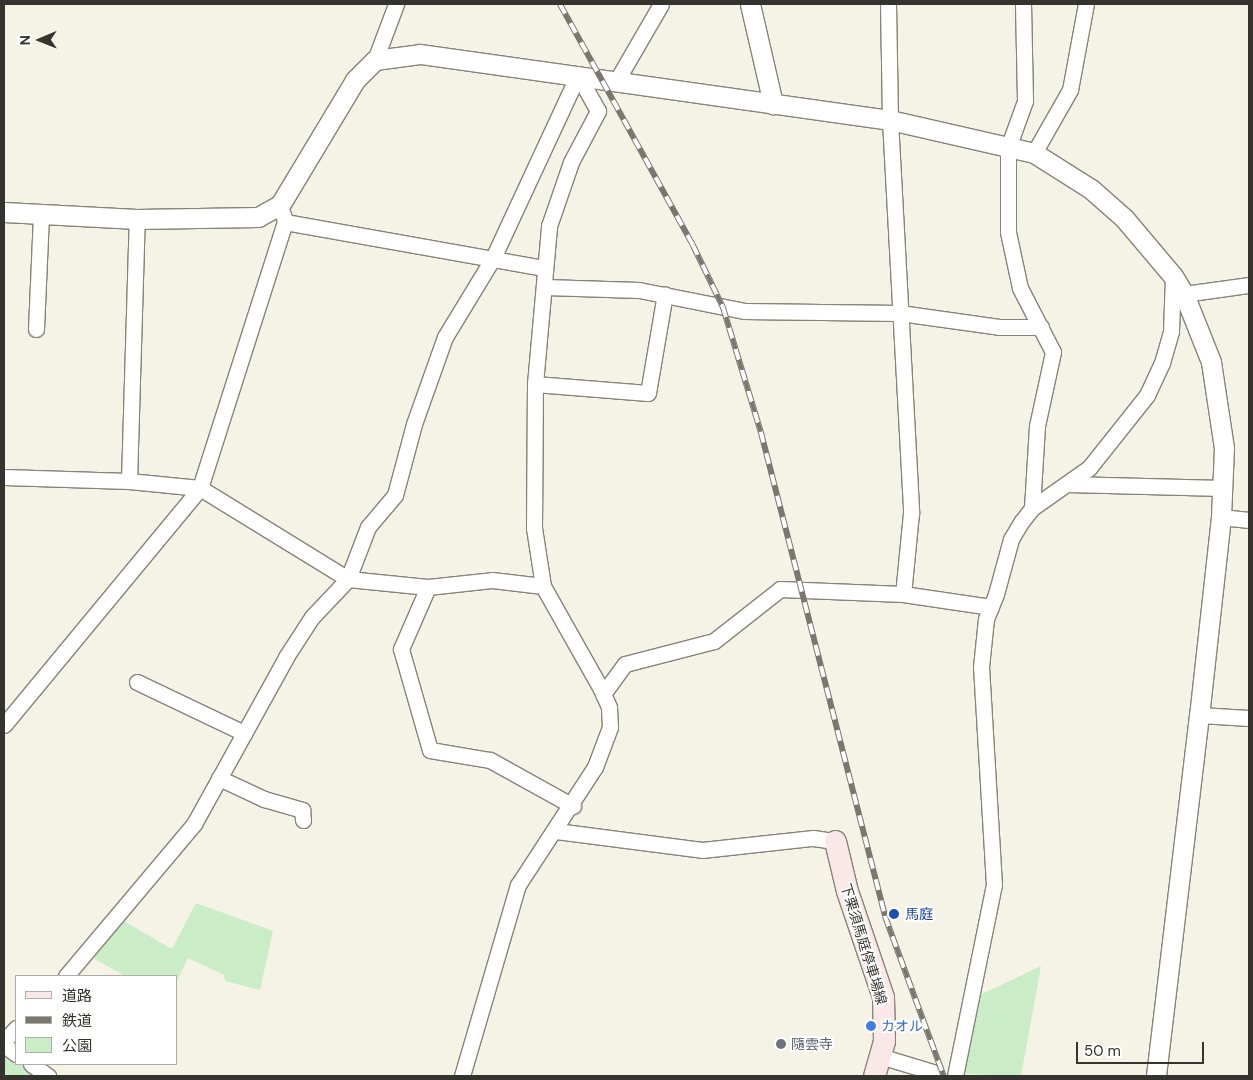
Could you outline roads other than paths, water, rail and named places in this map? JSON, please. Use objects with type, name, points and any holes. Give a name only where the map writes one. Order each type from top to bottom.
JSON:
[{"type":"main road","name":"下栗須馬庭停車場線","points":[[836,841],[847,891],[883,997],[886,1018],[877,1066]]},
{"type":"street","points":[[4,725],[200,488],[283,214],[355,80],[375,60],[396,4]]},
{"type":"street","points":[[617,80],[661,4]]},
{"type":"street","points":[[750,4],[773,104]]},
{"type":"street","points":[[888,4],[890,120],[911,513],[903,594]]},
{"type":"street","points":[[1023,4],[1025,101],[1008,148],[1008,232],[1020,288],[1053,352],[1037,426],[1032,508]]},
{"type":"street","points":[[1034,153],[1070,90],[1086,4]]},
{"type":"street","points":[[375,60],[420,54],[617,80],[890,120],[1034,153],[1092,189],[1124,218],[1173,276],[1184,294],[1211,362],[1224,448],[1224,488],[1156,1076]]},
{"type":"street","points":[[67,975],[194,824],[286,657],[312,617],[348,579],[368,527],[395,495],[414,424],[446,337],[493,258],[578,75]]},
{"type":"street","points":[[462,1076],[518,885],[572,806],[606,744],[610,727],[609,707],[603,694],[543,586],[534,528],[535,384],[545,286],[543,268],[548,226],[572,162],[598,111],[578,75]]},
{"type":"street","points":[[4,212],[137,219],[258,217],[283,214],[543,268]]},
{"type":"street","points":[[36,329],[42,214]]},
{"type":"street","points":[[129,482],[137,219]]},
{"type":"street","points":[[954,1076],[994,885],[981,667],[986,619],[1011,539],[1032,508],[1068,484],[1107,448],[1147,395],[1162,363],[1172,331],[1173,276]]},
{"type":"street","points":[[1184,294],[1249,285]]},
{"type":"street","points":[[545,286],[639,290],[744,311],[900,313],[999,327],[1014,325],[1041,327]]},
{"type":"street","points":[[535,384],[648,393],[666,294]]},
{"type":"street","points":[[4,478],[129,482],[200,488],[348,579],[428,587],[492,580],[543,586]]},
{"type":"street","points":[[1068,484],[1224,488]]},
{"type":"street","points":[[1221,517],[1249,520]]},
{"type":"street","points":[[428,587],[401,649],[430,750],[490,760],[572,806]]},
{"type":"street","points":[[603,694],[625,664],[714,641],[780,589],[903,594],[991,607]]},
{"type":"street","points":[[137,682],[244,733]]},
{"type":"street","points":[[1199,715],[1249,718]]},
{"type":"street","points":[[219,778],[264,799],[302,810],[303,820]]},
{"type":"street","points":[[556,831],[702,850],[813,838],[836,841]]},
{"type":"street","points":[[4,1041],[15,1029]]},
{"type":"street","points":[[4,1045],[15,1053]]},
{"type":"street","points":[[32,1065],[48,1076]]},
{"type":"street","points":[[877,1066],[933,1072]]},
{"type":"railway","points":[[560,4],[693,245],[723,307],[761,432],[885,916],[944,1076]]},
{"type":"place","name":"馬庭","points":[[894,914]]},
{"type":"place","name":"カオル","points":[[871,1026]]},
{"type":"place","name":"隨雲寺","points":[[781,1044]]}]
